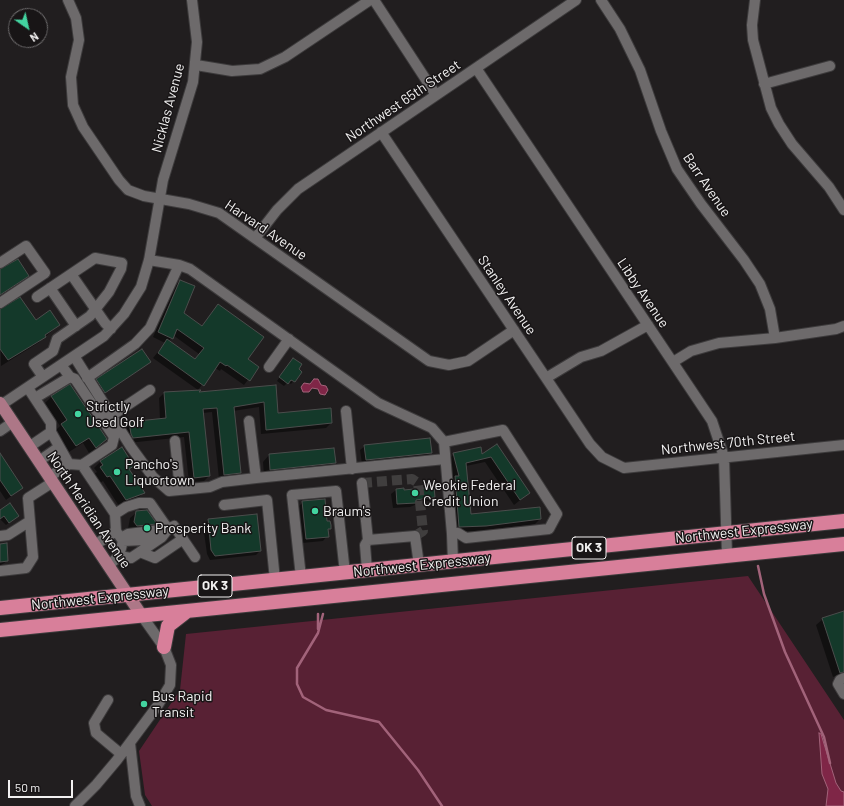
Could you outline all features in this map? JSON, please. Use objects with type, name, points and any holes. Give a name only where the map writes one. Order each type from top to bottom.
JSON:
[{"type":"highway","name":"Northwest Expressway","points":[[0,608],[844,521]]},
{"type":"highway","name":"Northwest Expressway","points":[[0,630],[844,544]]},
{"type":"highway","points":[[453,562],[455,584]]},
{"type":"highway","points":[[164,647],[168,626],[186,611]]},
{"type":"main road","name":"North Meridian Avenue","points":[[1,404],[142,616]]},
{"type":"street","name":"Harvard Avenue","points":[[68,0],[76,18],[79,40],[71,87],[73,105],[77,116],[123,185],[134,193],[189,204],[219,213],[429,361],[449,365],[468,361],[514,330]]},
{"type":"street","name":"Nicklas Avenue","points":[[1,404],[62,365],[111,329],[124,314],[137,295],[149,260],[168,161],[188,99],[196,64],[196,26],[192,0]]},
{"type":"street","points":[[196,64],[232,71],[260,69],[284,57],[370,0]]},
{"type":"street","points":[[374,0],[436,95]]},
{"type":"street","name":"Northwest 65th Street","points":[[256,238],[277,210],[298,189],[576,0]]},
{"type":"street","name":"Barr Avenue","points":[[601,0],[620,29],[640,70],[660,131],[677,169],[760,284],[770,309],[775,338]]},
{"type":"street","points":[[755,0],[752,25],[753,40],[771,108],[784,133],[841,198],[844,210]]},
{"type":"street","points":[[764,84],[830,66]]},
{"type":"street","name":"Libby Avenue","points":[[476,68],[712,421],[724,457],[727,555]]},
{"type":"street","name":"Stanley Avenue","points":[[382,132],[596,452],[608,461],[616,464]]},
{"type":"street","points":[[0,263],[26,246],[45,273],[0,303]]},
{"type":"street","points":[[37,297],[95,258],[122,263],[121,269],[109,292],[90,316],[57,339],[53,351],[34,364],[43,377]]},
{"type":"street","points":[[149,260],[179,265],[190,269],[378,403],[432,428],[444,442],[453,562]]},
{"type":"street","points":[[86,375],[135,344],[150,328],[179,265]]},
{"type":"street","points":[[71,274],[95,310],[111,329]]},
{"type":"street","points":[[50,288],[76,326]]},
{"type":"street","points":[[546,378],[581,357],[602,352],[648,325]]},
{"type":"street","points":[[673,362],[691,351],[719,343],[775,338],[836,329],[844,326]]},
{"type":"street","points":[[269,367],[289,339]]},
{"type":"street","points":[[74,356],[111,416],[153,477],[169,491],[210,487],[222,482],[256,478],[445,459]]},
{"type":"street","points":[[0,571],[26,568],[33,557],[28,498],[69,464],[82,465],[112,445],[114,437],[75,379],[70,377],[62,365]]},
{"type":"street","points":[[35,398],[70,377]]},
{"type":"street","points":[[28,388],[51,423],[51,432],[69,464]]},
{"type":"street","points":[[111,416],[150,390]]},
{"type":"street","points":[[346,411],[352,469]]},
{"type":"street","points":[[249,421],[256,478]]},
{"type":"street","points":[[0,431],[13,422]]},
{"type":"street","points":[[444,442],[503,430],[558,514],[549,529],[466,538],[458,533],[452,534]]},
{"type":"street","points":[[29,447],[51,432]]},
{"type":"street","points":[[175,441],[180,490]]},
{"type":"street","name":"Northwest 70th Street","points":[[616,464],[624,468],[844,445]]},
{"type":"street","points":[[39,461],[59,447]]},
{"type":"street","points":[[82,465],[115,514],[120,537],[119,556],[108,566]]},
{"type":"street","points":[[362,484],[368,540],[364,545],[367,570]]},
{"type":"street","points":[[300,577],[292,495],[336,491],[345,573]]},
{"type":"street","points":[[224,505],[268,500],[275,580]]},
{"type":"street","points":[[115,514],[126,507],[139,503],[150,504],[168,530]]},
{"type":"street","points":[[0,536],[8,535],[30,521]]},
{"type":"street","points":[[119,556],[131,558],[162,537],[174,526],[195,557]]},
{"type":"street","points":[[94,545],[120,537],[143,540],[156,532],[168,530]]},
{"type":"street","points":[[368,540],[415,536],[418,565]]},
{"type":"street","points":[[140,552],[155,558],[183,539]]},
{"type":"street","name":"North Meridian Avenue","points":[[76,806],[96,785],[130,743],[158,705],[170,685],[171,665],[164,647],[142,616]]},
{"type":"street","points":[[844,678],[840,680],[838,684],[844,694]]},
{"type":"street","points":[[108,700],[94,723],[96,733],[121,754]]},
{"type":"street","points":[[130,743],[136,796],[140,806]]},
{"type":"shaded area","points":[[314,379],[318,379],[321,385],[326,386],[328,390],[325,395],[320,394],[318,389],[312,388],[309,392],[303,392],[301,387],[304,383],[310,384]]},
{"type":"shaded area","points":[[748,576],[844,720],[844,806],[152,806],[145,795],[139,751],[180,690],[186,634]]},
{"type":"shaded area","points":[[819,733],[821,734],[836,783],[841,791],[844,792],[844,806],[826,806],[828,789],[822,774]]},
{"type":"building","points":[[18,259],[29,276],[0,295],[0,269]]},
{"type":"building","points":[[180,280],[195,286],[184,313],[202,326],[218,304],[264,337],[248,359],[259,367],[250,381],[227,365],[226,366],[220,362],[204,386],[158,353],[167,339],[195,359],[204,348],[177,329],[173,339],[158,332]]},
{"type":"building","points":[[20,297],[36,320],[50,310],[60,325],[45,335],[46,337],[8,360],[0,349],[0,309]]},
{"type":"building","points":[[142,349],[151,362],[105,393],[96,379]]},
{"type":"building","points":[[293,358],[302,364],[299,369],[302,372],[295,382],[291,380],[288,384],[279,377]]},
{"type":"building","name":"Strictly Used Golf","points":[[70,384],[107,439],[96,448],[89,438],[76,446],[61,424],[67,420],[51,396]]},
{"type":"building","points":[[276,385],[278,413],[331,408],[332,423],[266,430],[264,402],[234,407],[241,473],[224,475],[217,408],[203,409],[210,476],[194,478],[189,432],[133,438],[131,434],[129,422],[166,418],[164,392],[201,390],[199,392]]},
{"type":"building","points":[[430,438],[432,453],[366,460],[364,445]]},
{"type":"building","points":[[497,444],[530,493],[520,500],[491,457],[466,463],[471,514],[540,507],[541,519],[486,526],[459,527],[455,476],[459,476],[453,453],[481,447],[482,454]]},
{"type":"building","name":"Pancho's Liquortown","points":[[122,447],[134,466],[129,469],[145,493],[126,500],[110,476],[107,477],[100,467],[103,465],[100,461]]},
{"type":"building","points":[[334,448],[336,463],[270,470],[269,454]]},
{"type":"building","points":[[0,453],[23,488],[11,496],[0,480]]},
{"type":"building","name":"Weokie Federal Credit Union","points":[[434,487],[435,497],[416,500],[416,503],[397,504],[396,489],[404,488],[404,490]]},
{"type":"building","name":"Braum's","points":[[325,499],[327,521],[330,521],[331,525],[331,529],[328,529],[329,537],[306,539],[302,501]]},
{"type":"building","points":[[10,503],[19,516],[9,523],[4,516],[0,519],[0,510]]},
{"type":"building","points":[[147,510],[157,524],[137,526],[134,522],[136,511]]},
{"type":"building","points":[[257,514],[261,551],[215,556],[211,550],[208,519]]},
{"type":"building","points":[[7,543],[8,561],[0,562],[0,544]]},
{"type":"building","points":[[844,611],[844,672],[840,673],[822,618]]},
{"type":"waterway","points":[[758,566],[764,594],[785,652],[824,737],[830,763]]},
{"type":"waterway","points":[[318,614],[318,629]]},
{"type":"waterway","points":[[323,614],[318,633],[297,668],[297,684],[303,697],[326,710],[379,722],[418,770],[442,806]]},
{"type":"tunnel","points":[[362,483],[412,479],[418,483],[423,531],[415,536]]},
{"type":"place","name":"Strictly Used Golf","points":[[78,414]]},
{"type":"place","name":"Pancho's Liquortown","points":[[117,472]]},
{"type":"place","name":"Weokie Federal Credit Union","points":[[415,493]]},
{"type":"place","name":"Braum's","points":[[315,511]]},
{"type":"place","name":"Prosperity Bank","points":[[147,528]]},
{"type":"place","name":"Bus Rapid Transit","points":[[144,704]]}]
